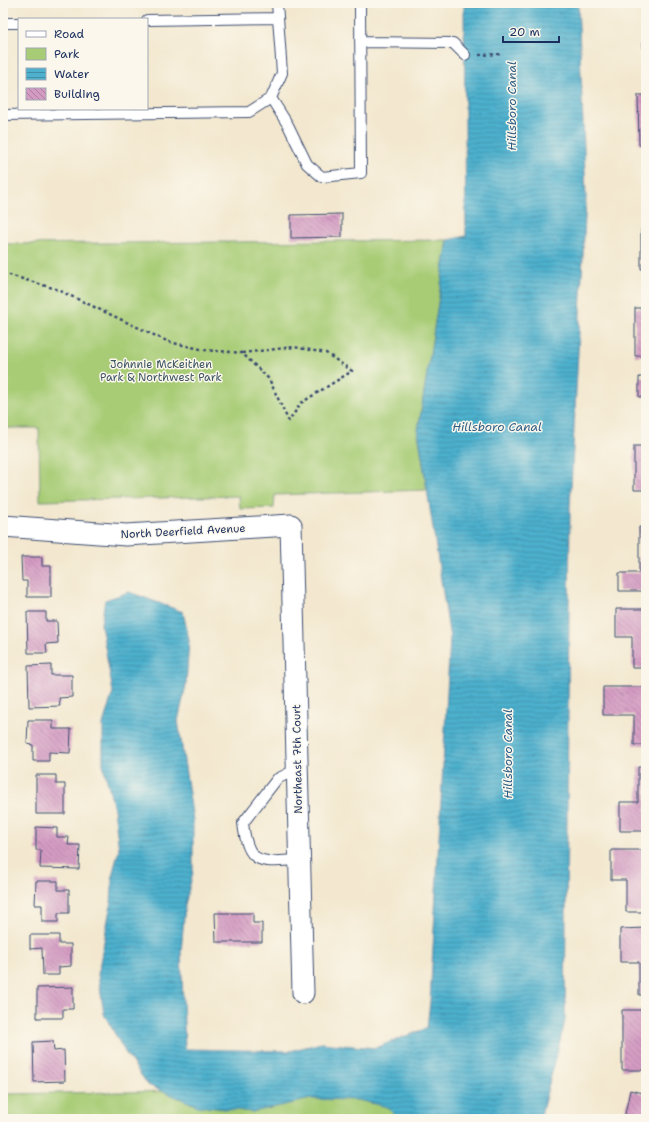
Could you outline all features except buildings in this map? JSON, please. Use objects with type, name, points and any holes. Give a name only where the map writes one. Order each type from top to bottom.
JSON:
[{"type":"street","name":"North Deerfield Avenue","points":[[3,526],[126,535],[290,525]]},
{"type":"street","name":"Northeast 7th Court","points":[[290,525],[303,993]]},
{"type":"lane","points":[[3,115],[249,112],[271,98],[282,73],[277,3]]},
{"type":"lane","points":[[271,98],[288,125],[307,164],[322,177],[361,172],[360,3]]},
{"type":"lane","points":[[148,20],[278,18]]},
{"type":"lane","points":[[3,23],[18,23]]},
{"type":"lane","points":[[360,42],[453,43],[465,55]]},
{"type":"lane","points":[[297,769],[277,779],[243,823],[245,842],[250,853],[264,862],[299,860]]},
{"type":"path","points":[[475,55],[503,54]]},
{"type":"path","points":[[3,274],[56,289],[169,342],[204,350],[242,353],[294,347],[326,353],[352,371],[301,402],[289,422],[269,379],[242,353]]},
{"type":"green space","name":"Johnnie McKeithen Park & Northwest Park","points":[[448,240],[418,431],[427,490],[275,495],[274,508],[240,509],[239,496],[40,501],[39,428],[3,428],[3,244]]},
{"type":"green space","points":[[419,1087],[411,1119],[3,1119],[3,1094]]},
{"type":"water","name":"Hillsboro Canal","points":[[464,3],[578,3],[586,197],[570,507],[565,1021],[540,1119],[397,1119],[388,1107],[358,1100],[311,1099],[253,1112],[198,1106],[148,1085],[125,1052],[104,1014],[98,974],[111,903],[113,872],[119,850],[114,809],[103,764],[103,724],[113,692],[101,624],[105,600],[129,592],[183,612],[189,640],[186,685],[178,721],[193,820],[193,872],[185,905],[181,952],[185,1049],[290,1051],[321,1043],[375,1048],[427,1028],[430,1002],[450,638],[418,431],[448,240],[466,236]]}]
